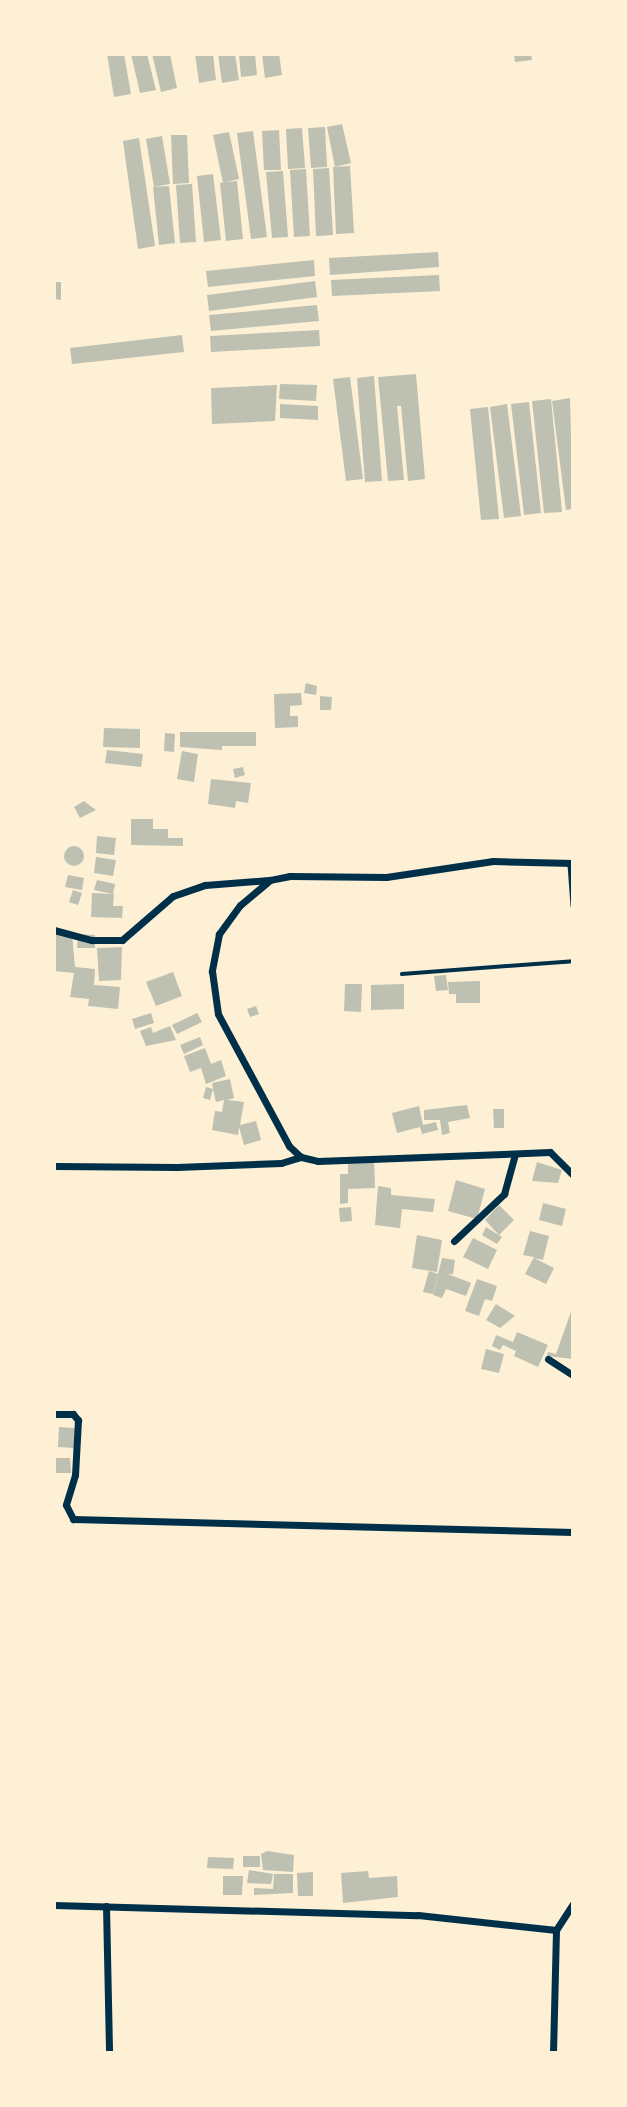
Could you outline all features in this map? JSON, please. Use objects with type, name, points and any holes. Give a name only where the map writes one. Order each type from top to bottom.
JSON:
[{"type":"street","points":[[54,930],[92,940],[122,940],[173,896],[205,885],[270,880],[386,877],[493,861],[571,863]]},
{"type":"street","points":[[270,880],[240,905],[219,934],[212,971],[218,1014],[289,1146],[301,1157],[318,1161],[550,1152],[573,1175]]},
{"type":"street","points":[[454,1241],[504,1194],[515,1154]]},
{"type":"street","points":[[55,1166],[177,1167],[281,1163],[301,1157]]},
{"type":"street","points":[[548,1359],[573,1375]]},
{"type":"street","points":[[54,1414],[73,1414],[78,1420],[75,1475],[66,1505],[73,1519],[573,1532]]},
{"type":"street","points":[[553,2053],[556,1930],[573,1904]]},
{"type":"street","points":[[54,1905],[418,1915],[556,1930]]},
{"type":"street","points":[[106,1906],[109,2053]]},
{"type":"lane","points":[[571,863],[573,906]]},
{"type":"lane","points":[[402,974],[573,961]]},
{"type":"building","points":[[107,54],[124,54],[131,94],[114,97]]},
{"type":"building","points":[[131,54],[147,54],[156,90],[140,93]]},
{"type":"building","points":[[152,54],[170,54],[177,88],[161,92]]},
{"type":"building","points":[[195,54],[213,54],[216,80],[199,83]]},
{"type":"building","points":[[218,54],[235,54],[239,80],[222,83]]},
{"type":"building","points":[[239,54],[255,54],[257,75],[241,77]]},
{"type":"building","points":[[262,54],[279,54],[282,75],[265,78]]},
{"type":"building","points":[[514,54],[531,54],[532,60],[515,62]]},
{"type":"building","points":[[342,124],[351,163],[335,167],[327,127]]},
{"type":"building","points":[[325,127],[327,167],[311,168],[308,128]]},
{"type":"building","points":[[302,128],[305,168],[288,169],[286,129]]},
{"type":"building","points":[[279,130],[281,170],[264,170],[262,131]]},
{"type":"building","points":[[253,131],[267,237],[251,239],[237,133]]},
{"type":"building","points":[[229,132],[239,179],[223,183],[213,135]]},
{"type":"building","points":[[171,135],[187,135],[189,183],[173,184]]},
{"type":"building","points":[[162,136],[170,184],[154,187],[146,139]]},
{"type":"building","points":[[139,138],[155,246],[138,249],[123,141]]},
{"type":"building","points":[[350,166],[354,233],[336,234],[333,167]]},
{"type":"building","points":[[329,168],[333,235],[316,236],[313,169]]},
{"type":"building","points":[[306,169],[310,236],[294,237],[290,170]]},
{"type":"building","points":[[283,171],[288,237],[272,238],[266,172]]},
{"type":"building","points":[[213,174],[221,240],[204,242],[197,176]]},
{"type":"building","points":[[237,181],[243,239],[226,241],[220,183]]},
{"type":"building","points":[[192,184],[196,242],[180,243],[176,185]]},
{"type":"building","points":[[169,186],[175,243],[159,245],[153,187]]},
{"type":"building","points":[[438,252],[439,267],[330,275],[329,258]]},
{"type":"building","points":[[314,260],[315,276],[208,287],[206,271]]},
{"type":"building","points":[[439,275],[440,291],[332,296],[331,280]]},
{"type":"building","points":[[315,281],[317,297],[209,311],[207,295]]},
{"type":"building","points":[[54,282],[61,282],[61,300],[54,299]]},
{"type":"building","points":[[317,305],[319,321],[211,331],[209,315]]},
{"type":"building","points":[[319,330],[320,346],[211,352],[210,336]]},
{"type":"building","points":[[182,335],[184,352],[72,364],[70,348]]},
{"type":"building","points":[[416,374],[425,479],[408,481],[401,406],[397,406],[404,480],[388,481],[378,377]]},
{"type":"building","points":[[374,376],[382,481],[365,482],[357,378]]},
{"type":"building","points":[[350,377],[363,479],[346,481],[333,379]]},
{"type":"building","points":[[280,384],[317,385],[316,401],[279,399]]},
{"type":"building","points":[[277,385],[275,421],[212,424],[211,388]]},
{"type":"building","points":[[570,398],[573,509],[566,510],[552,401]]},
{"type":"building","points":[[551,399],[562,512],[544,513],[532,401]]},
{"type":"building","points":[[529,402],[541,513],[524,515],[511,404]]},
{"type":"building","points":[[280,404],[318,406],[318,420],[280,418]]},
{"type":"building","points":[[507,404],[521,516],[504,518],[490,407]]},
{"type":"building","points":[[488,407],[499,519],[481,520],[470,409]]},
{"type":"building","points":[[306,683],[317,686],[316,695],[304,693]]},
{"type":"building","points":[[301,693],[302,705],[290,706],[290,716],[298,716],[298,727],[275,728],[274,694]]},
{"type":"building","points":[[320,696],[332,697],[331,710],[320,710]]},
{"type":"building","points":[[104,728],[140,729],[140,748],[103,747]]},
{"type":"building","points":[[180,732],[256,732],[256,746],[222,746],[222,750],[180,747]]},
{"type":"building","points":[[165,733],[175,734],[174,752],[164,751]]},
{"type":"building","points":[[107,750],[143,754],[141,767],[105,763]]},
{"type":"building","points":[[182,751],[198,754],[194,782],[177,779]]},
{"type":"building","points":[[243,767],[245,775],[235,778],[233,769]]},
{"type":"building","points":[[211,779],[251,783],[248,803],[236,801],[235,808],[208,804]]},
{"type":"building","points":[[84,801],[96,810],[80,818],[74,807]]},
{"type":"building","points":[[131,819],[153,819],[153,829],[168,829],[168,838],[183,838],[183,846],[131,845]]},
{"type":"building","points":[[97,836],[116,838],[114,855],[96,853]]},
{"type":"building","points":[[74,846],[81,849],[84,856],[81,863],[74,866],[67,863],[64,856],[67,849]]},
{"type":"building","points":[[96,857],[116,860],[113,876],[94,873]]},
{"type":"building","points":[[68,875],[84,878],[82,890],[65,887]]},
{"type":"building","points":[[97,880],[115,884],[113,894],[94,890]]},
{"type":"building","points":[[73,890],[82,893],[78,905],[69,902]]},
{"type":"building","points":[[92,893],[114,894],[113,906],[123,906],[122,918],[91,917]]},
{"type":"building","points":[[54,933],[72,934],[75,967],[95,969],[94,985],[120,987],[118,1009],[88,1006],[89,999],[70,997],[74,973],[54,971]]},
{"type":"building","points":[[78,934],[95,935],[95,948],[77,948]]},
{"type":"building","points":[[122,947],[121,980],[99,981],[97,948]]},
{"type":"building","points":[[173,972],[182,996],[156,1006],[146,982]]},
{"type":"building","points":[[446,975],[448,990],[436,991],[434,976]]},
{"type":"building","points":[[480,981],[480,1003],[456,1003],[456,994],[449,994],[448,982]]},
{"type":"building","points":[[345,984],[362,984],[361,1012],[344,1011]]},
{"type":"building","points":[[404,984],[404,1009],[371,1010],[371,985]]},
{"type":"building","points":[[256,1006],[259,1014],[250,1017],[247,1009]]},
{"type":"building","points":[[151,1013],[154,1023],[135,1029],[132,1019]]},
{"type":"building","points":[[197,1013],[202,1022],[177,1034],[172,1025]]},
{"type":"building","points":[[170,1026],[176,1040],[146,1046],[140,1031],[151,1027],[153,1033]]},
{"type":"building","points":[[200,1037],[203,1045],[184,1054],[180,1045]]},
{"type":"building","points":[[205,1048],[211,1064],[221,1060],[226,1076],[206,1084],[201,1068],[190,1072],[184,1056]]},
{"type":"building","points":[[230,1079],[234,1098],[227,1100],[244,1102],[240,1125],[256,1121],[261,1140],[244,1145],[239,1127],[238,1135],[212,1130],[215,1111],[222,1112],[224,1100],[216,1102],[212,1083]]},
{"type":"building","points":[[206,1087],[213,1089],[210,1100],[203,1098]]},
{"type":"building","points":[[467,1105],[470,1118],[448,1122],[450,1133],[442,1135],[440,1120],[424,1120],[424,1110]]},
{"type":"building","points":[[419,1106],[423,1125],[436,1122],[438,1130],[422,1134],[420,1127],[397,1133],[392,1113]]},
{"type":"building","points":[[493,1109],[504,1109],[504,1128],[494,1128]]},
{"type":"building","points":[[374,1159],[375,1188],[348,1189],[348,1203],[340,1204],[340,1174],[348,1174],[348,1160]]},
{"type":"building","points":[[537,1162],[562,1170],[558,1183],[532,1181]]},
{"type":"building","points":[[456,1180],[485,1189],[477,1219],[448,1211]]},
{"type":"building","points":[[378,1186],[391,1188],[391,1195],[435,1199],[433,1212],[402,1209],[400,1228],[375,1225]]},
{"type":"building","points":[[543,1203],[566,1209],[562,1226],[539,1220]]},
{"type":"building","points":[[499,1205],[514,1220],[499,1235],[485,1220]]},
{"type":"building","points":[[351,1207],[352,1221],[340,1222],[339,1208]]},
{"type":"building","points":[[486,1227],[502,1237],[497,1244],[482,1235]]},
{"type":"building","points":[[530,1231],[549,1236],[543,1260],[534,1258],[554,1268],[546,1284],[525,1274],[534,1257],[523,1255]]},
{"type":"building","points":[[417,1235],[442,1240],[437,1272],[412,1268]]},
{"type":"building","points":[[473,1238],[497,1250],[488,1269],[463,1257]]},
{"type":"building","points":[[442,1258],[455,1260],[453,1274],[448,1274],[471,1283],[466,1296],[446,1289],[442,1298],[433,1295]]},
{"type":"building","points":[[429,1271],[438,1274],[433,1294],[423,1292]]},
{"type":"building","points":[[477,1279],[497,1286],[492,1301],[485,1299],[479,1316],[465,1311]]},
{"type":"building","points":[[496,1304],[515,1316],[500,1328],[486,1320]]},
{"type":"building","points":[[573,1306],[573,1359],[547,1356],[548,1352],[556,1354]]},
{"type":"building","points":[[517,1332],[548,1345],[538,1367],[514,1356],[516,1351],[503,1345],[500,1350],[492,1346],[496,1335],[513,1342]]},
{"type":"building","points":[[486,1349],[504,1354],[499,1373],[481,1369]]},
{"type":"building","points":[[59,1427],[75,1428],[74,1448],[58,1447]]},
{"type":"building","points":[[54,1458],[70,1458],[71,1473],[54,1473]]},
{"type":"building","points":[[267,1851],[294,1855],[293,1872],[263,1870],[261,1854]]},
{"type":"building","points":[[243,1856],[260,1856],[260,1867],[243,1867]]},
{"type":"building","points":[[208,1857],[234,1858],[233,1869],[207,1868]]},
{"type":"building","points":[[249,1870],[273,1874],[271,1884],[247,1883]]},
{"type":"building","points":[[368,1871],[369,1878],[397,1876],[398,1897],[343,1903],[341,1873]]},
{"type":"building","points":[[313,1872],[313,1896],[298,1896],[297,1873]]},
{"type":"building","points":[[274,1874],[293,1874],[293,1893],[254,1895],[254,1888],[273,1889]]},
{"type":"building","points":[[223,1876],[243,1876],[242,1895],[223,1895]]}]
